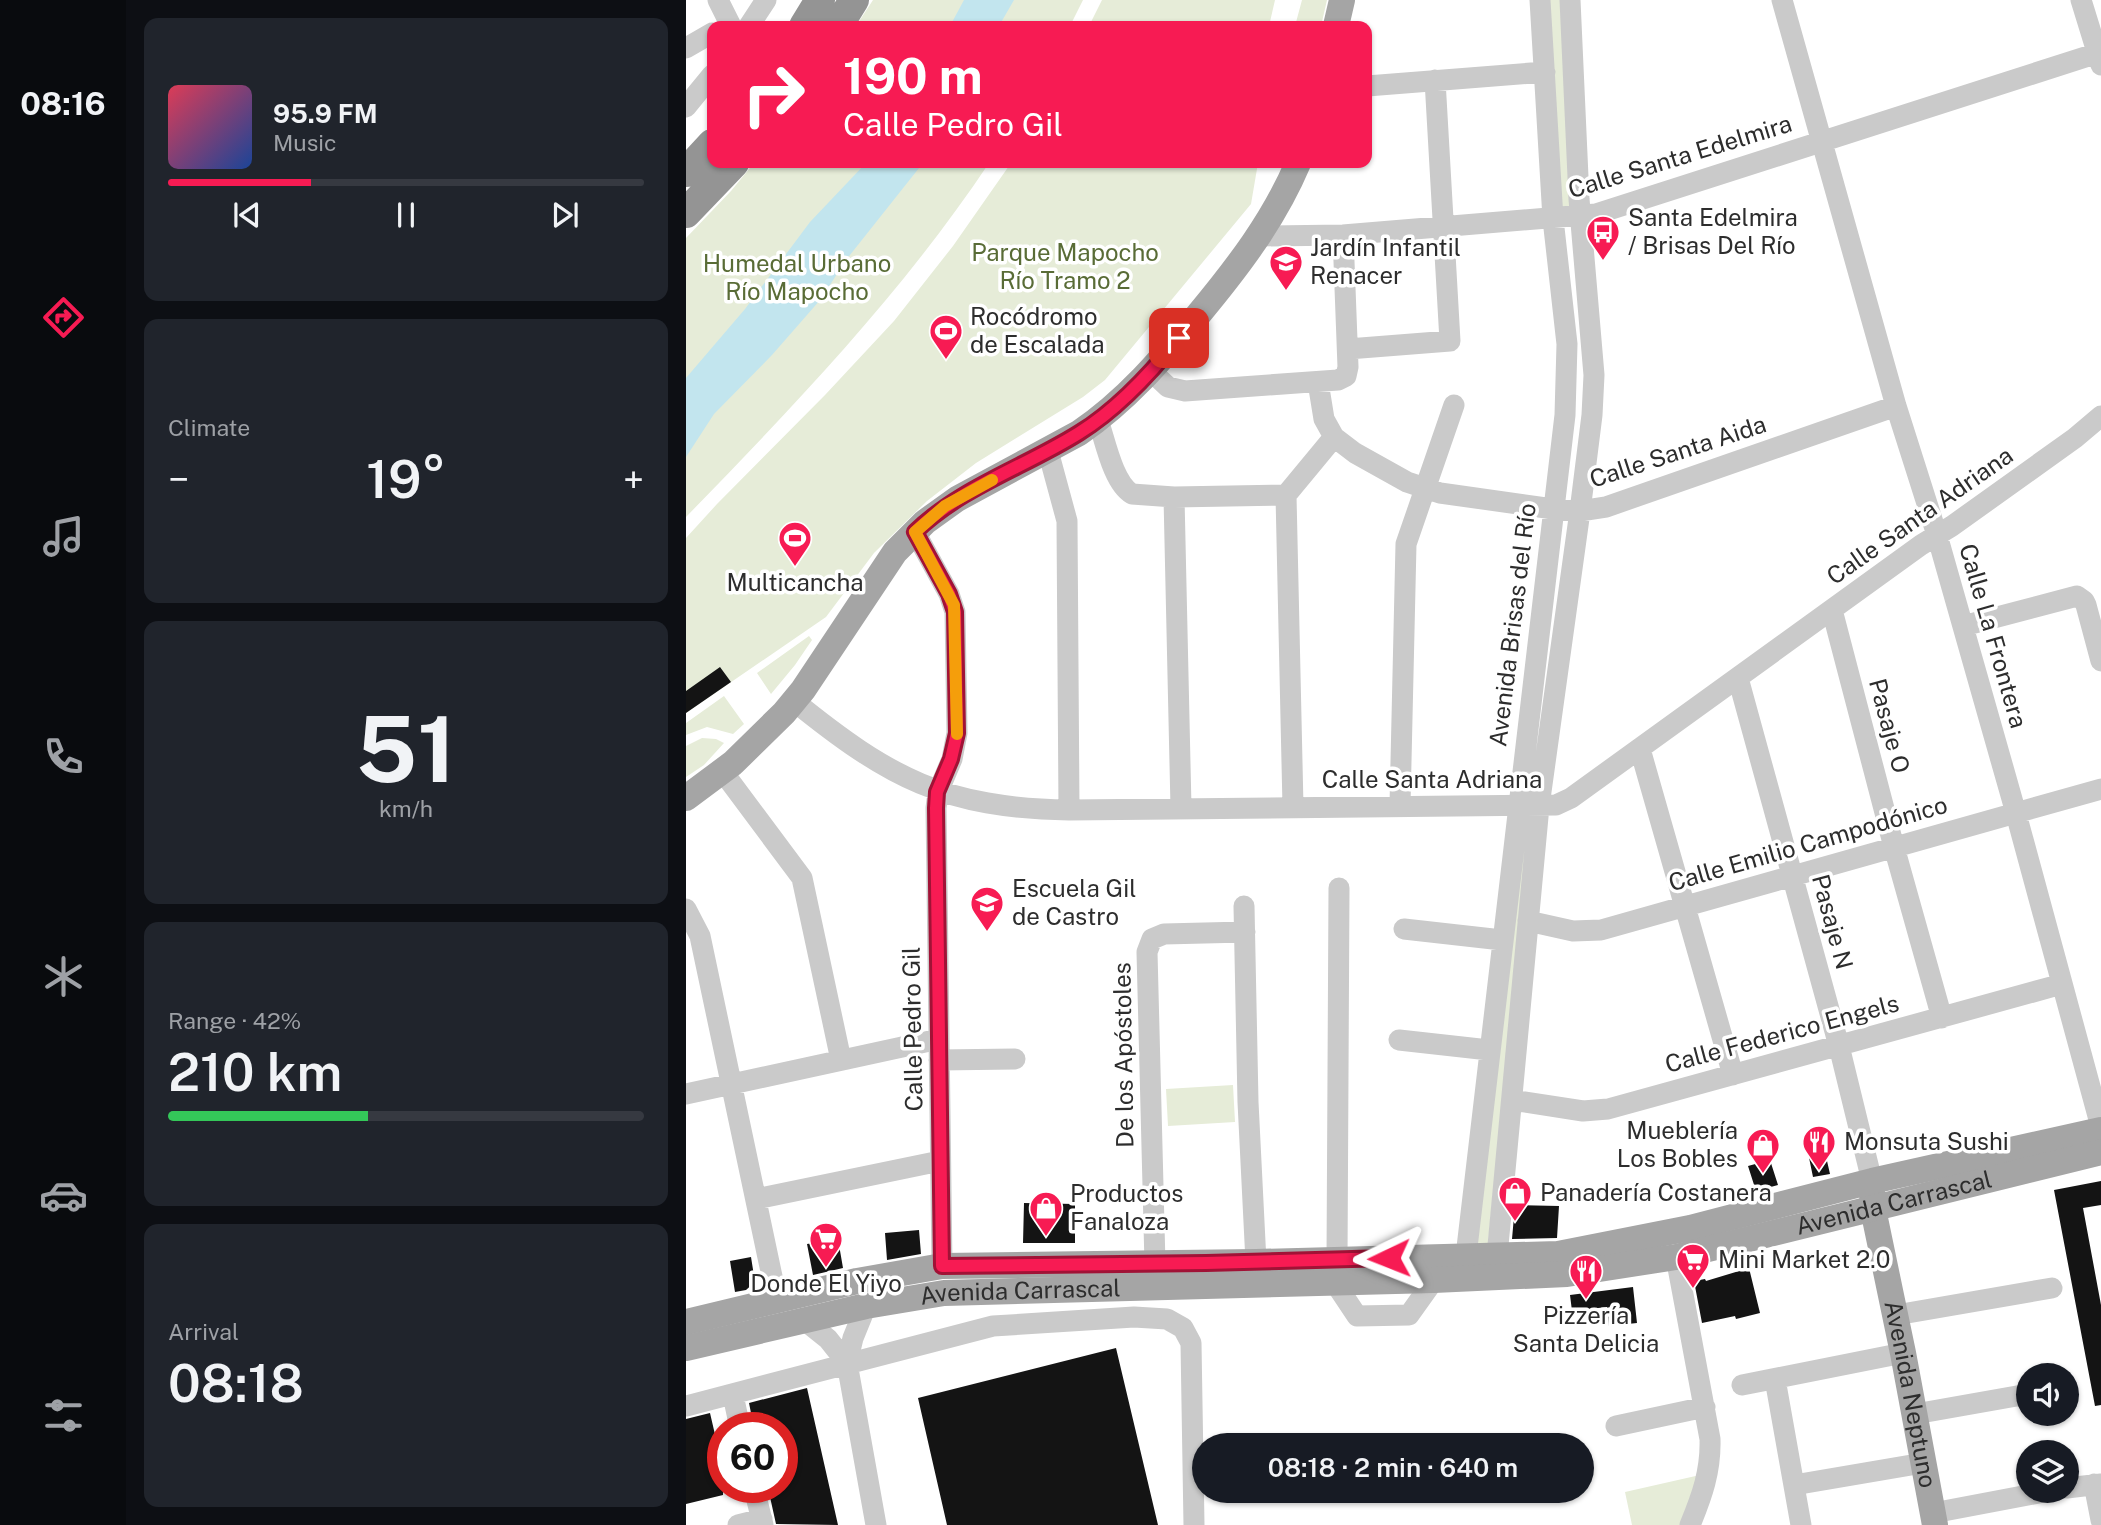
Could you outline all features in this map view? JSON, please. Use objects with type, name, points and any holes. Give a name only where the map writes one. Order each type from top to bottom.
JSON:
[{"type":"highway","points":[[807,21],[820,0]]},
{"type":"highway","points":[[841,21],[854,0]]},
{"type":"highway","points":[[686,172],[707,149]]},
{"type":"highway","points":[[686,213],[729,168]]},
{"type":"main road","points":[[1337,21],[1342,0]]},
{"type":"main road","points":[[686,798],[723,772],[794,701],[895,552],[935,513],[1048,451],[1098,420],[1151,371],[1260,236],[1296,168]]},
{"type":"main road","name":"Avenida Carrascal","points":[[686,1348],[803,1319],[944,1293],[1336,1271],[1466,1256],[1568,1253],[1690,1228],[1872,1181],[2101,1128]]},
{"type":"main road","name":"Avenida Carrascal","points":[[686,1322],[857,1281],[942,1266],[1256,1262],[1434,1280],[1567,1274],[1676,1257],[2101,1152]]},
{"type":"main road","name":"Avenida Neptuno","points":[[1872,1181],[1873,1209],[1896,1315],[1934,1519]]},
{"type":"main road","points":[[1676,1257],[1679,1240],[1690,1228]]},
{"type":"street","points":[[718,0],[727,21]]},
{"type":"street","points":[[737,21],[766,0]]},
{"type":"street","name":"Avenida Brisas del Río","points":[[1497,1256],[1528,921],[1528,805],[1553,509],[1566,415],[1567,344],[1553,219],[1540,0]]},
{"type":"street","name":"Avenida Brisas del Río","points":[[1466,1256],[1502,940],[1580,512],[1592,415],[1594,375],[1581,217],[1570,0]]},
{"type":"street","name":"Calle La Frontera","points":[[1782,0],[1896,406],[1937,535],[2016,813],[2101,1128]]},
{"type":"street","points":[[2081,0],[2100,57]]},
{"type":"street","points":[[686,48],[707,38]]},
{"type":"street","name":"Calle Santa Edelmira","points":[[1260,236],[1343,234],[1581,217],[2100,57]]},
{"type":"street","points":[[1372,86],[1545,72]]},
{"type":"street","points":[[1348,358],[1450,341],[1435,80]]},
{"type":"street","points":[[686,107],[707,81]]},
{"type":"street","points":[[1151,371],[1168,387],[1185,391],[1318,382],[1346,376],[1348,358],[1343,234]]},
{"type":"street","points":[[1293,807],[1286,495],[1334,437],[1324,419],[1318,382]]},
{"type":"street","points":[[1400,806],[1405,553],[1408,536],[1454,405]]},
{"type":"street","name":"Calle Santa Aida","points":[[1334,437],[1355,453],[1426,489],[1580,512],[1606,507],[1896,406]]},
{"type":"street","name":"Calle Santa Adriana","points":[[794,701],[872,759],[904,778],[937,792],[993,805],[1069,810],[1528,805],[1564,802],[2075,438],[2101,415]]},
{"type":"street","points":[[1098,420],[1119,480],[1127,491],[1139,495],[1174,497],[1286,495]]},
{"type":"street","points":[[1048,451],[1067,521],[1069,810]]},
{"type":"street","points":[[1174,497],[1181,808]]},
{"type":"street","points":[[915,532],[949,594],[955,612],[957,733],[951,759],[937,792]]},
{"type":"street","points":[[1963,626],[2073,596],[2081,598],[2101,662]]},
{"type":"street","name":"Pasaje O","points":[[1832,610],[1942,1018]]},
{"type":"street","name":"Pasaje N","points":[[1738,678],[1839,1046],[1872,1181]]},
{"type":"street","points":[[1640,749],[1733,1075]]},
{"type":"street","points":[[723,772],[797,870],[804,884],[841,1060]]},
{"type":"street","name":"Calle Emilio Campodónico","points":[[1528,921],[1573,932],[1592,932],[2101,789]]},
{"type":"street","name":"Calle Pedro Gil","points":[[937,792],[942,1266]]},
{"type":"street","points":[[1336,1271],[1339,888]]},
{"type":"street","points":[[1244,906],[1248,1102],[1256,1262]]},
{"type":"street","points":[[686,909],[700,936],[778,1300]]},
{"type":"street","points":[[1404,929],[1502,940]]},
{"type":"street","name":"De los Apóstoles","points":[[1155,1264],[1147,952],[1153,939],[1164,934],[1245,932]]},
{"type":"street","name":"Calle Federico Engels","points":[[1513,1100],[1583,1111],[1600,1111],[2062,984]]},
{"type":"street","points":[[1399,1040],[1489,1050]]},
{"type":"street","points":[[686,1094],[841,1060],[939,1050],[1015,1059]]},
{"type":"street","points":[[756,1199],[940,1161]]},
{"type":"street","points":[[1676,1257],[1710,1438],[1708,1474],[1703,1495],[1690,1525]]},
{"type":"street","points":[[1896,1315],[2052,1287]]},
{"type":"street","points":[[866,1306],[853,1338],[847,1363],[876,1525]]},
{"type":"street","points":[[686,1406],[993,1326],[1134,1317],[1167,1319],[1183,1328],[1191,1343],[1194,1525]]},
{"type":"street","points":[[803,1319],[828,1339],[847,1363]]},
{"type":"street","points":[[1742,1385],[1903,1353]]},
{"type":"street","points":[[1774,1379],[1801,1525]]},
{"type":"street","points":[[733,1395],[737,1412]]},
{"type":"street","points":[[1915,1414],[2016,1396]]},
{"type":"street","points":[[1616,1426],[1705,1408]]},
{"type":"street","points":[[1794,1485],[1923,1463]]},
{"type":"street","points":[[2079,1486],[2098,1484],[2101,1520]]},
{"type":"street","points":[[1934,1519],[2016,1499]]},
{"type":"street","points":[[738,1525],[762,1522],[758,1503]]},
{"type":"green space","points":[[873,0],[1083,0],[1072,21],[859,21]]},
{"type":"green space","points":[[1102,0],[1275,0],[1270,21],[1092,21]]},
{"type":"green space","points":[[1302,0],[1327,0],[1322,21],[1296,21]]},
{"type":"green space","points":[[1549,0],[1560,0],[1572,209],[1561,207]]},
{"type":"green space","name":"Humedal Urbano Río Mapocho","points":[[750,168],[986,168],[921,257],[846,347],[686,517],[686,238]]},
{"type":"green space","name":"Parque Mapocho Río Tramo 2","points":[[1008,168],[1257,168],[1251,204],[1105,380],[1083,397],[976,463],[927,501],[874,553],[826,617],[686,713],[686,538],[894,321],[953,246]]},
{"type":"green space","points":[[809,636],[812,640],[771,694],[757,673]]},
{"type":"green space","points":[[724,696],[744,724],[733,734],[707,727],[686,735],[686,723]]},
{"type":"green space","points":[[702,738],[716,739],[724,743],[704,765],[686,777],[686,746]]},
{"type":"green space","points":[[1523,821],[1530,822],[1488,1243],[1479,1244],[1477,1241]]},
{"type":"green space","points":[[1233,1085],[1235,1122],[1168,1126],[1166,1089]]},
{"type":"green space","points":[[1700,1475],[1681,1525],[1632,1525],[1625,1492]]},
{"type":"water","points":[[964,0],[1014,0],[1002,21],[953,21]]},
{"type":"water","points":[[861,168],[919,168],[846,260],[821,299],[772,355],[714,414],[686,457],[686,378],[745,309],[810,222]]},
{"type":"building","points":[[720,667],[731,682],[686,713],[686,691]]},
{"type":"building","points":[[1822,1139],[1830,1174],[1813,1177],[1806,1143]]},
{"type":"building","name":"Mueblería Los Bobles","points":[[1770,1160],[1778,1185],[1756,1191],[1748,1166]]},
{"type":"building","points":[[2101,1181],[2101,1205],[2083,1208],[2101,1305],[2101,1405],[2095,1406],[2054,1190]]},
{"type":"building","points":[[1024,1203],[1075,1204],[1075,1243],[1023,1243]]},
{"type":"building","points":[[1515,1205],[1559,1206],[1557,1238],[1512,1239]]},
{"type":"building","points":[[919,1230],[921,1254],[887,1260],[885,1233]]},
{"type":"building","points":[[838,1239],[843,1268],[813,1275],[807,1244]]},
{"type":"building","points":[[751,1257],[755,1282],[746,1290],[735,1292],[730,1261]]},
{"type":"building","points":[[1749,1268],[1760,1313],[1702,1323],[1694,1281],[1706,1281]]},
{"type":"building","points":[[1633,1287],[1637,1323],[1609,1326],[1607,1307],[1572,1311],[1570,1295]]},
{"type":"building","points":[[1116,1348],[1158,1525],[947,1525],[918,1398]]},
{"type":"building","points":[[807,1388],[838,1525],[776,1524],[771,1503],[798,1503],[798,1412],[751,1412],[749,1403]]},
{"type":"building","points":[[707,1414],[707,1499],[686,1504],[686,1419]]},
{"type":"slow traffic","points":[[957,734],[954,605],[915,532],[945,506],[992,480]]},
{"type":"place","name":"Santa Edelmira / Brisas Del Río","points":[[1603,262]]},
{"type":"place","name":"Jardín Infantil Renacer","points":[[1286,292]]},
{"type":"place","name":"Rocódromo de Escalada","points":[[946,361]]},
{"type":"place","name":"Multicancha","points":[[795,568]]},
{"type":"place","name":"Escuela Gil de Castro","points":[[987,933]]},
{"type":"place","name":"Monsuta Sushi","points":[[1819,1172]]},
{"type":"place","name":"Mueblería Los Bobles","points":[[1763,1175]]},
{"type":"place","name":"Panadería Costanera","points":[[1515,1223]]},
{"type":"place","name":"Productos Fanaloza","points":[[1046,1238]]},
{"type":"place","name":"Donde El Yiyo","points":[[826,1269]]},
{"type":"place","name":"Mini Market 2.0","points":[[1693,1290]]},
{"type":"place","name":"Pizzería Santa Delicia","points":[[1586,1301]]},
{"type":"route","points":[[1179,338],[1151,371],[1098,420],[1048,451],[957,499],[935,513],[915,532],[952,599],[955,612],[957,733],[951,759],[937,792],[936,808],[942,1266],[1389,1258]]}]
